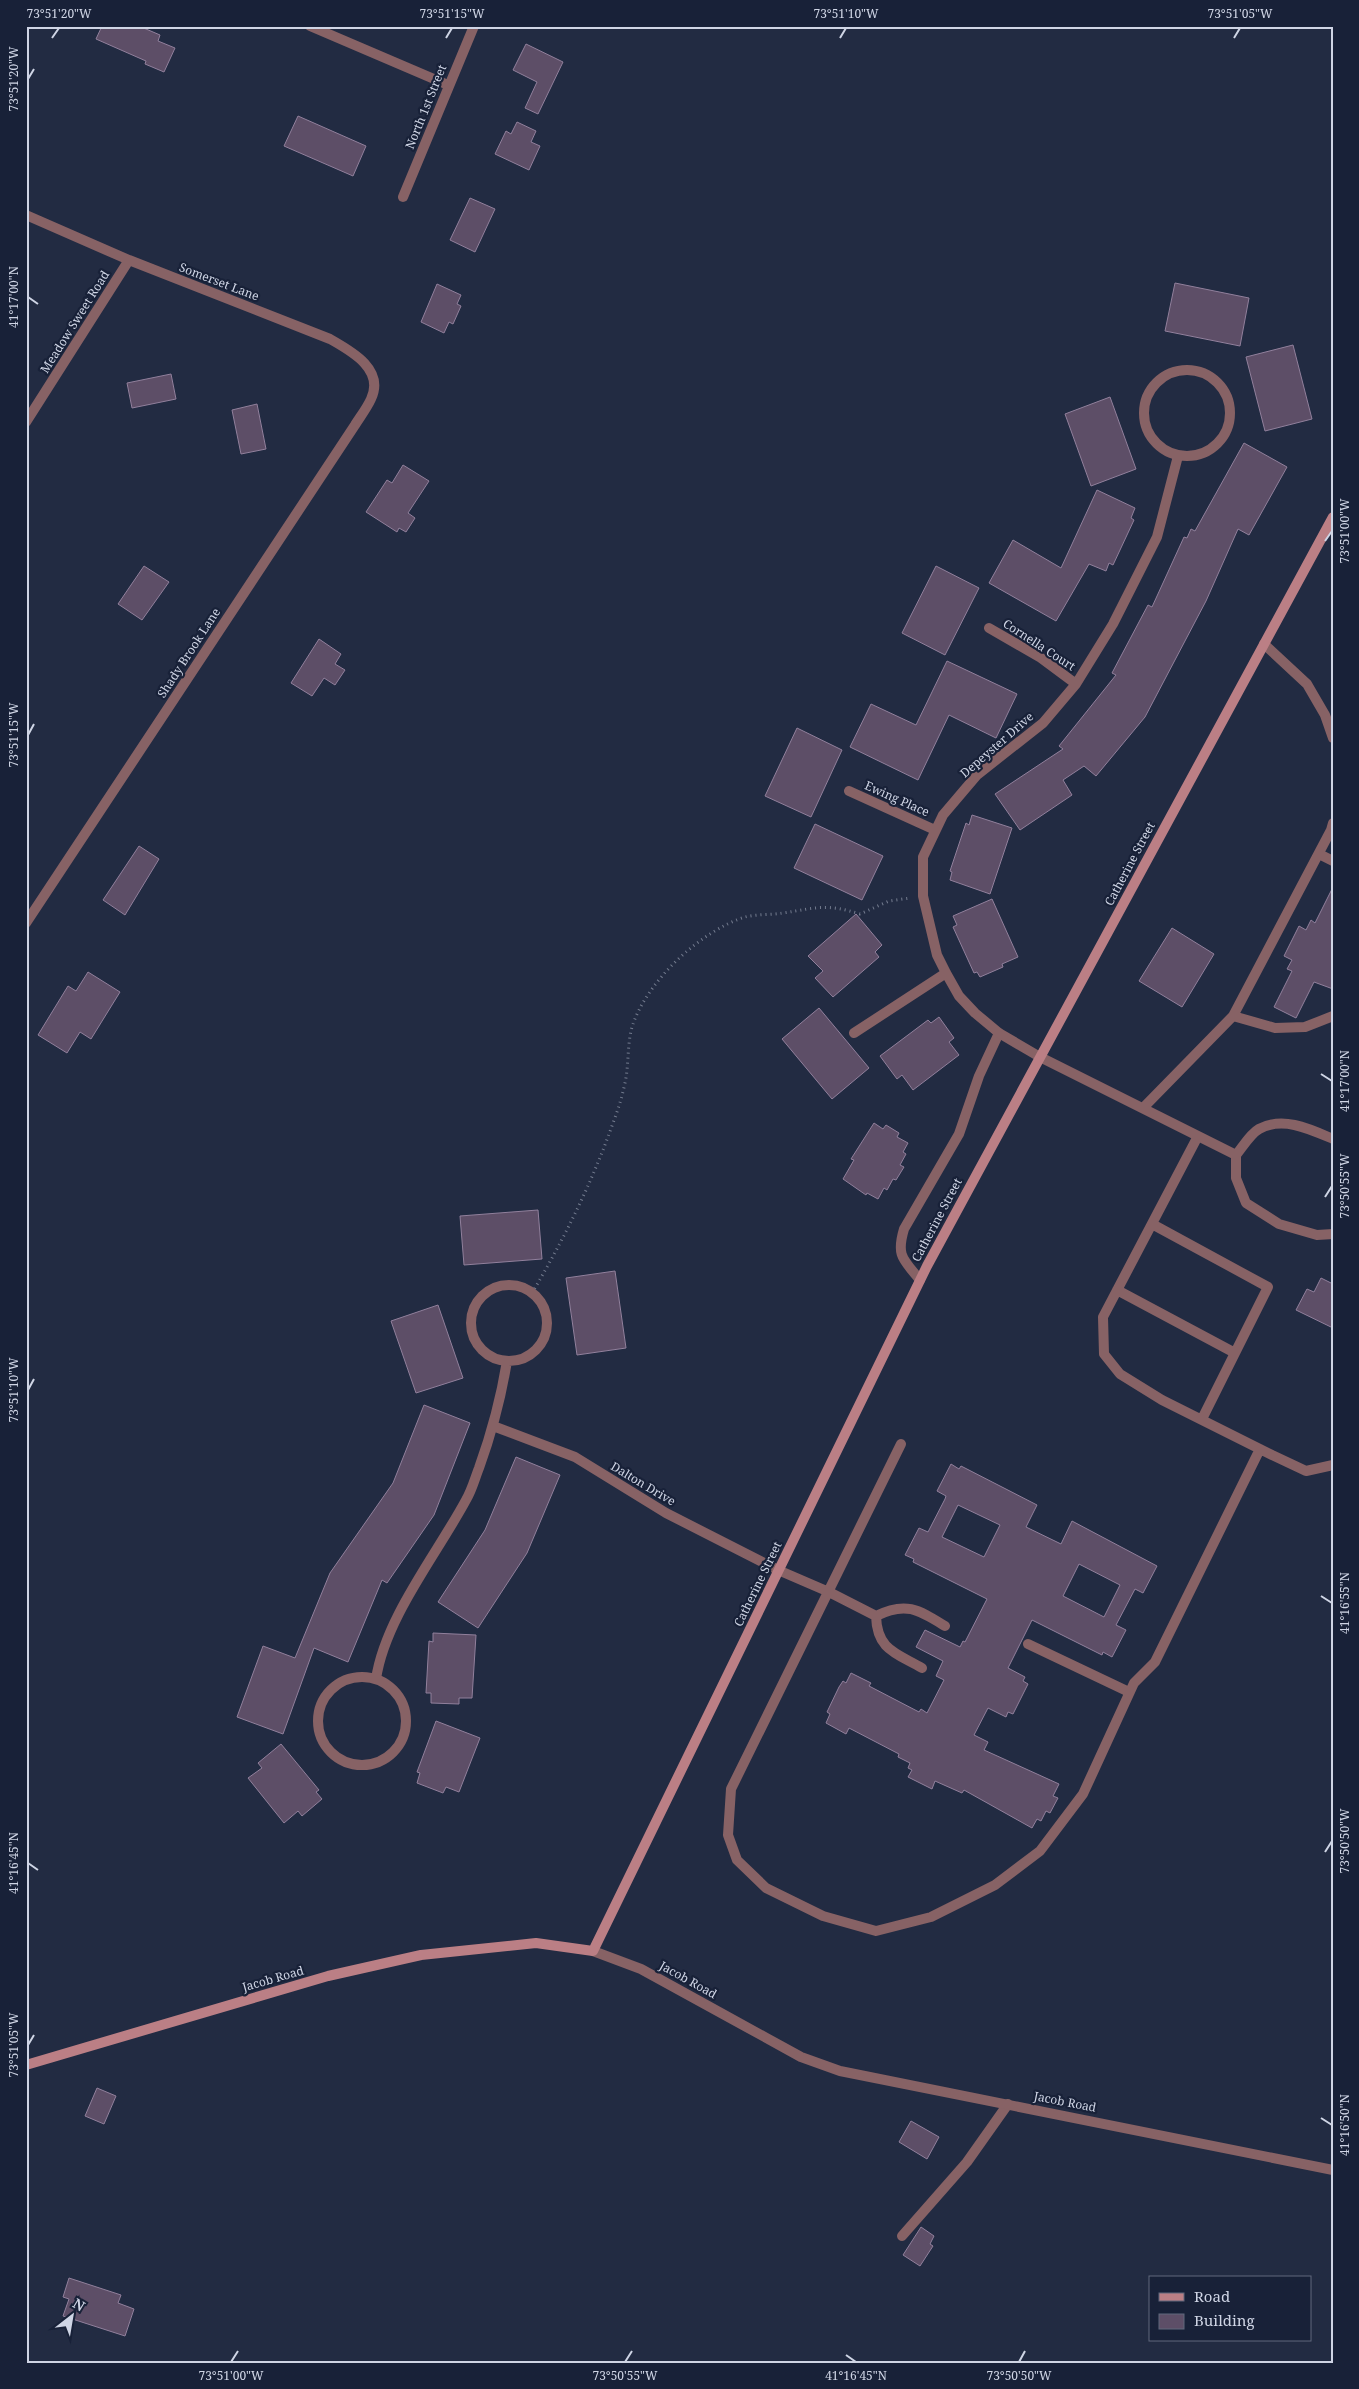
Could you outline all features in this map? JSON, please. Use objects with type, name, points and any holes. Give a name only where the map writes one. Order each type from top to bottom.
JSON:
[{"type":"street","points":[[310,26],[448,85]]},
{"type":"street","name":"North 1st Street","points":[[403,197],[474,26]]},
{"type":"street","name":"Somerset Lane","points":[[26,214],[128,260],[330,339],[356,353],[371,371],[374,384],[372,398]]},
{"type":"street","name":"Meadow Sweet Road","points":[[26,422],[128,260]]},
{"type":"street","points":[[1179,370],[1196,370],[1212,377],[1224,390],[1230,405],[1230,422],[1224,438],[1211,450],[1196,456],[1178,456],[1163,449],[1151,437],[1144,421],[1145,404],[1151,388],[1163,377],[1179,370]]},
{"type":"street","name":"Shady Brook Lane","points":[[26,923],[372,398]]},
{"type":"street","name":"Depeyster Drive","points":[[1178,456],[1157,537],[1113,624],[1076,684],[1043,722],[977,775],[943,815],[923,857],[923,896],[937,955],[946,974],[959,996],[975,1013],[999,1033],[1040,1057],[1236,1156]]},
{"type":"street","name":"Catherine Street","points":[[593,1951],[920,1280],[1333,517]]},
{"type":"street","name":"Cornella Court","points":[[989,628],[1041,658],[1076,684]]},
{"type":"street","points":[[1264,644],[1307,684],[1325,715],[1333,738]]},
{"type":"street","name":"Ewing Place","points":[[849,791],[935,830]]},
{"type":"street","points":[[1143,1108],[1233,1016],[1319,854],[1333,823]]},
{"type":"street","points":[[1319,854],[1333,861]]},
{"type":"street","points":[[854,1033],[946,974]]},
{"type":"street","points":[[1233,1016],[1276,1028],[1305,1027],[1333,1016]]},
{"type":"street","points":[[920,1280],[903,1259],[899,1246],[904,1229],[959,1134],[979,1076],[999,1033]]},
{"type":"street","points":[[1333,1138],[1303,1126],[1278,1123],[1258,1130],[1236,1156],[1236,1178],[1246,1203],[1279,1224],[1317,1236],[1333,1234]]},
{"type":"street","points":[[1198,1136],[1102,1317],[1104,1354],[1120,1374],[1162,1400],[1260,1449],[1306,1471],[1333,1465]]},
{"type":"street","points":[[1152,1224],[1268,1287],[1202,1419]]},
{"type":"street","points":[[504,1286],[519,1286],[532,1293],[542,1305],[547,1319],[546,1334],[539,1347],[528,1357],[507,1361],[498,1360],[485,1354],[475,1342],[471,1328],[472,1313],[478,1300],[490,1290],[504,1286]]},
{"type":"street","points":[[1117,1290],[1234,1353]]},
{"type":"street","points":[[376,1679],[379,1660],[387,1639],[429,1561],[467,1498],[493,1426],[500,1402],[507,1361]]},
{"type":"street","name":"Dalton Drive","points":[[493,1426],[575,1458],[666,1513],[778,1570],[829,1592],[876,1616]]},
{"type":"street","points":[[901,1444],[731,1789],[728,1835],[737,1860],[766,1888],[823,1916],[876,1931],[931,1917],[995,1885],[1040,1850],[1083,1794],[1129,1692],[1134,1683],[1155,1662],[1260,1449]]},
{"type":"street","points":[[922,1668],[882,1644],[876,1630],[876,1616],[891,1609],[904,1607],[921,1612],[945,1626]]},
{"type":"street","points":[[1028,1644],[1129,1692]]},
{"type":"street","points":[[359,1677],[376,1679],[391,1688],[402,1702],[406,1719],[404,1736],[395,1751],[381,1761],[364,1766],[347,1763],[332,1755],[322,1740],[317,1724],[320,1706],[328,1692],[342,1681],[359,1677]]},
{"type":"street","name":"Jacob Road","points":[[26,2066],[328,1976],[421,1955],[536,1943],[593,1951],[641,1969],[801,2056],[840,2070],[1333,2170]]},
{"type":"street","points":[[902,2236],[967,2162],[1008,2104]]},
{"type":"path","points":[[532,1293],[554,1257],[588,1188],[614,1122],[625,1083],[632,1027],[648,994],[674,964],[713,932],[746,917],[783,913],[813,907],[839,907],[860,914],[889,901],[923,896]]},
{"type":"building","points":[[102,26],[139,26],[160,35],[158,41],[175,48],[164,72],[145,64],[146,61],[96,39]]},
{"type":"building","points":[[526,44],[563,62],[538,114],[525,108],[537,82],[513,70]]},
{"type":"building","points":[[298,116],[366,146],[353,176],[284,146]]},
{"type":"building","points":[[517,122],[536,131],[531,142],[540,146],[529,170],[495,154],[506,131],[511,134]]},
{"type":"building","points":[[470,198],[495,209],[475,252],[450,240]]},
{"type":"building","points":[[1175,283],[1249,298],[1240,346],[1165,331]]},
{"type":"building","points":[[437,284],[461,295],[457,304],[461,306],[453,324],[449,322],[444,333],[421,322]]},
{"type":"building","points":[[1293,345],[1312,419],[1265,431],[1246,357]]},
{"type":"building","points":[[171,374],[176,399],[132,408],[127,383]]},
{"type":"building","points":[[1110,397],[1136,469],[1091,486],[1065,414]]},
{"type":"building","points":[[257,404],[266,449],[241,454],[232,410]]},
{"type":"building","points":[[1244,443],[1287,467],[1249,535],[1238,529],[1206,601],[1145,717],[1096,776],[1084,766],[1063,780],[1072,795],[1020,830],[995,794],[1063,749],[1059,746],[1116,675],[1112,673],[1148,605],[1152,607],[1184,537],[1187,538],[1191,529],[1195,531]]},
{"type":"building","points":[[403,465],[429,481],[408,513],[415,518],[406,532],[399,528],[397,532],[366,512],[387,480],[392,483]]},
{"type":"building","points":[[1097,490],[1135,508],[1131,518],[1134,520],[1113,565],[1109,563],[1106,571],[1089,564],[1056,621],[989,583],[1013,540],[1061,568]]},
{"type":"building","points":[[144,566],[169,582],[142,620],[118,604]]},
{"type":"building","points":[[936,566],[979,588],[945,655],[902,633]]},
{"type":"building","points":[[319,639],[341,654],[335,664],[345,670],[335,685],[324,678],[312,696],[291,683]]},
{"type":"building","points":[[947,661],[1017,694],[996,738],[949,715],[918,780],[850,747],[871,704],[916,725]]},
{"type":"building","points":[[797,728],[842,750],[811,817],[765,796]]},
{"type":"building","points":[[972,815],[1012,828],[990,894],[950,880],[952,872],[950,871],[966,823],[969,825]]},
{"type":"building","points":[[815,824],[883,856],[862,900],[794,868]]},
{"type":"building","points":[[139,846],[159,859],[125,915],[103,900]]},
{"type":"building","points":[[1333,887],[1333,989],[1314,982],[1296,1018],[1274,1007],[1292,971],[1287,969],[1292,960],[1284,956],[1299,926],[1306,930],[1311,920],[1315,923]]},
{"type":"building","points":[[992,899],[1018,957],[1002,964],[1003,967],[980,977],[977,972],[974,973],[953,927],[957,925],[953,916]]},
{"type":"building","points":[[856,914],[882,945],[875,952],[879,957],[833,997],[815,978],[823,971],[808,956]]},
{"type":"building","points":[[1172,928],[1214,954],[1182,1007],[1139,981]]},
{"type":"building","points":[[88,972],[120,992],[91,1039],[80,1032],[67,1053],[38,1035],[68,986],[76,991]]},
{"type":"building","points":[[819,1008],[869,1068],[832,1099],[782,1039]]},
{"type":"building","points":[[939,1017],[954,1038],[949,1042],[959,1055],[913,1090],[902,1075],[897,1079],[880,1056],[928,1020],[931,1023]]},
{"type":"building","points":[[874,1123],[883,1129],[886,1125],[899,1133],[897,1137],[908,1143],[903,1152],[906,1154],[900,1165],[904,1167],[896,1180],[893,1179],[887,1190],[884,1188],[878,1199],[867,1193],[866,1195],[843,1179],[854,1160],[851,1159]]},
{"type":"building","points":[[538,1210],[542,1259],[464,1265],[460,1216]]},
{"type":"building","points":[[615,1271],[626,1348],[577,1355],[566,1278]]},
{"type":"building","points":[[1321,1278],[1333,1284],[1333,1328],[1296,1310],[1307,1289],[1314,1292]]},
{"type":"building","points":[[438,1305],[463,1378],[416,1393],[391,1321]]},
{"type":"building","points":[[424,1405],[470,1423],[434,1515],[387,1583],[382,1580],[348,1662],[314,1648],[283,1734],[237,1717],[263,1646],[295,1658],[330,1573],[393,1483]]},
{"type":"building","points":[[516,1457],[560,1475],[527,1553],[478,1628],[438,1602],[485,1530]]},
{"type":"building","points":[[951,1464],[959,1469],[961,1466],[1037,1505],[1026,1527],[1061,1544],[1072,1521],[1157,1566],[1143,1593],[1135,1589],[1116,1625],[1126,1630],[1112,1657],[1103,1652],[1102,1655],[1032,1620],[1008,1668],[1025,1677],[1023,1681],[1028,1684],[1013,1714],[1008,1712],[1006,1717],[988,1708],[974,1735],[988,1742],[984,1750],[1059,1784],[1053,1796],[1058,1798],[1050,1813],[1046,1811],[1041,1821],[1037,1819],[1032,1828],[964,1790],[962,1793],[935,1781],[932,1789],[908,1777],[912,1770],[908,1768],[910,1763],[898,1757],[899,1754],[849,1728],[846,1734],[826,1723],[830,1714],[827,1712],[839,1687],[843,1681],[846,1683],[851,1673],[871,1683],[869,1686],[919,1712],[921,1709],[927,1713],[944,1680],[936,1676],[943,1661],[916,1647],[925,1630],[960,1647],[963,1641],[965,1642],[987,1599],[913,1562],[914,1559],[905,1555],[919,1528],[928,1532],[945,1499],[946,1496],[937,1491]],"holes":[[[958,1505],[1000,1525],[984,1557],[942,1537]],[[1079,1564],[1120,1585],[1104,1617],[1063,1596]]]},
{"type":"building","points":[[433,1633],[476,1635],[472,1698],[459,1698],[459,1704],[431,1703],[431,1693],[426,1693],[429,1641],[433,1642]]},
{"type":"building","points":[[436,1721],[480,1738],[459,1792],[446,1787],[443,1793],[417,1783],[420,1773],[417,1772]]},
{"type":"building","points":[[281,1744],[319,1790],[316,1792],[322,1799],[302,1816],[298,1811],[284,1823],[248,1778],[262,1768],[258,1763]]},
{"type":"building","points":[[97,2088],[116,2096],[104,2124],[85,2116]]},
{"type":"building","points":[[911,2121],[939,2137],[927,2159],[899,2142]]},
{"type":"building","points":[[921,2227],[934,2236],[930,2244],[933,2246],[920,2266],[903,2255]]},
{"type":"building","points":[[69,2278],[121,2295],[118,2303],[134,2309],[125,2336],[63,2316],[69,2299],[63,2297]]}]
